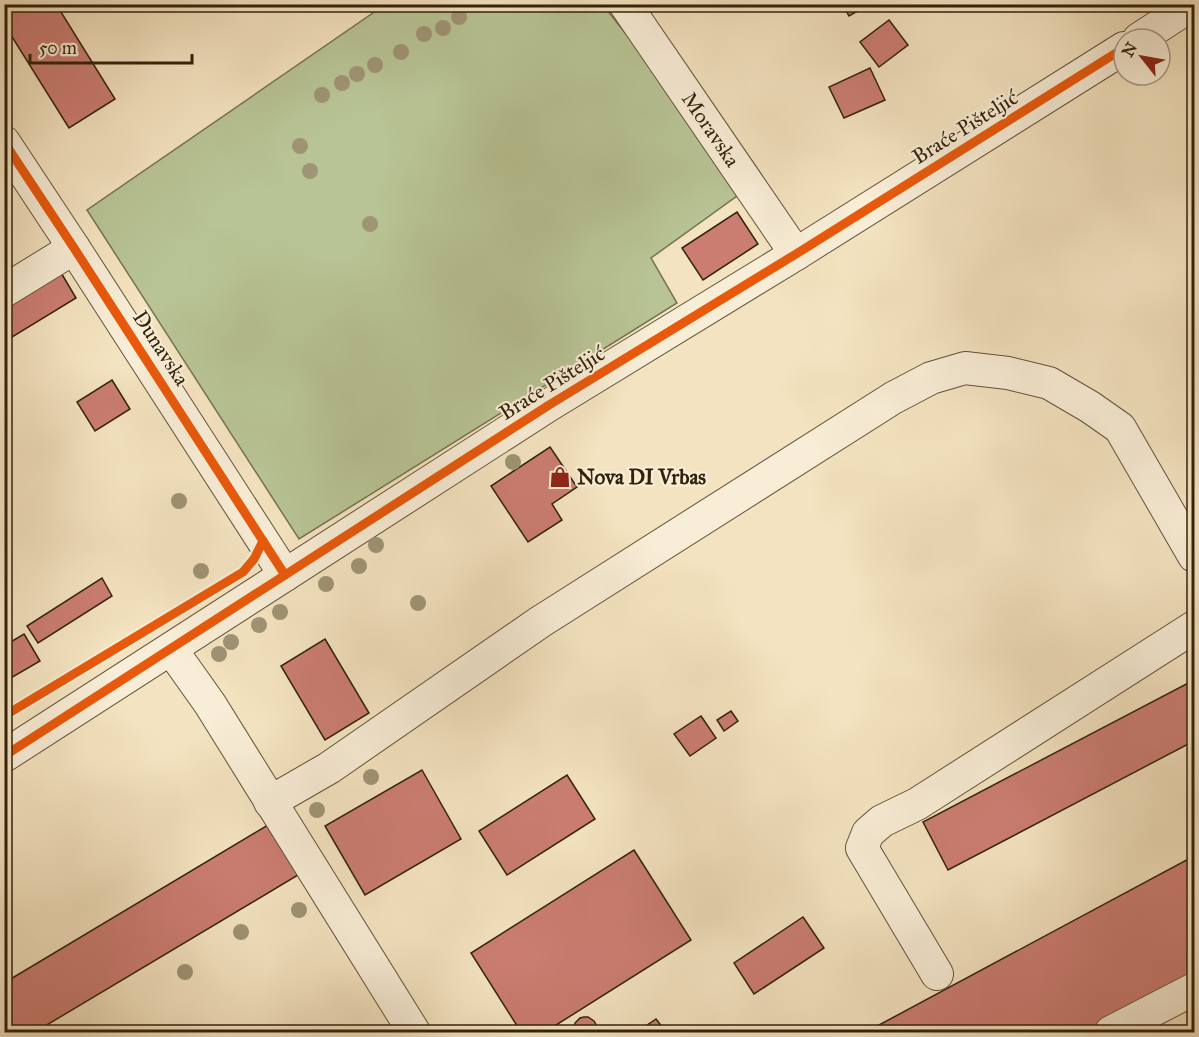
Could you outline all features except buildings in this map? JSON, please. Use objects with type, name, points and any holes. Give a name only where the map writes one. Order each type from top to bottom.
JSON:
[{"type":"street","name":"Moravska","points":[[626,4],[796,254]]},
{"type":"street","points":[[1158,27],[1193,4]]},
{"type":"street","name":"Braće Pišteljić","points":[[4,756],[549,405],[796,254],[1112,56]]},
{"type":"street","name":"Dunavska","points":[[4,142],[285,575]]},
{"type":"street","points":[[4,291],[74,248]]},
{"type":"street","points":[[270,802],[329,768],[540,622],[893,398],[931,378],[965,368],[1008,373],[1049,383],[1120,428],[1194,556]]},
{"type":"street","points":[[938,974],[862,848],[868,833],[882,821],[917,804],[1194,627]]},
{"type":"street","points":[[171,649],[204,696],[414,1032]]},
{"type":"street","points":[[1111,1032],[1194,989]]},
{"type":"green space","points":[[386,4],[603,5],[748,188],[651,258],[677,303],[299,539],[87,210]]},
{"type":"cycle path","points":[[4,756],[549,405],[796,254],[1112,56]]},
{"type":"cycle path","points":[[4,142],[285,575]]},
{"type":"cycle path","points":[[4,716],[243,572],[254,559],[263,541]]},
{"type":"place","name":"Nova DI Vrbas","points":[[560,477]]}]
